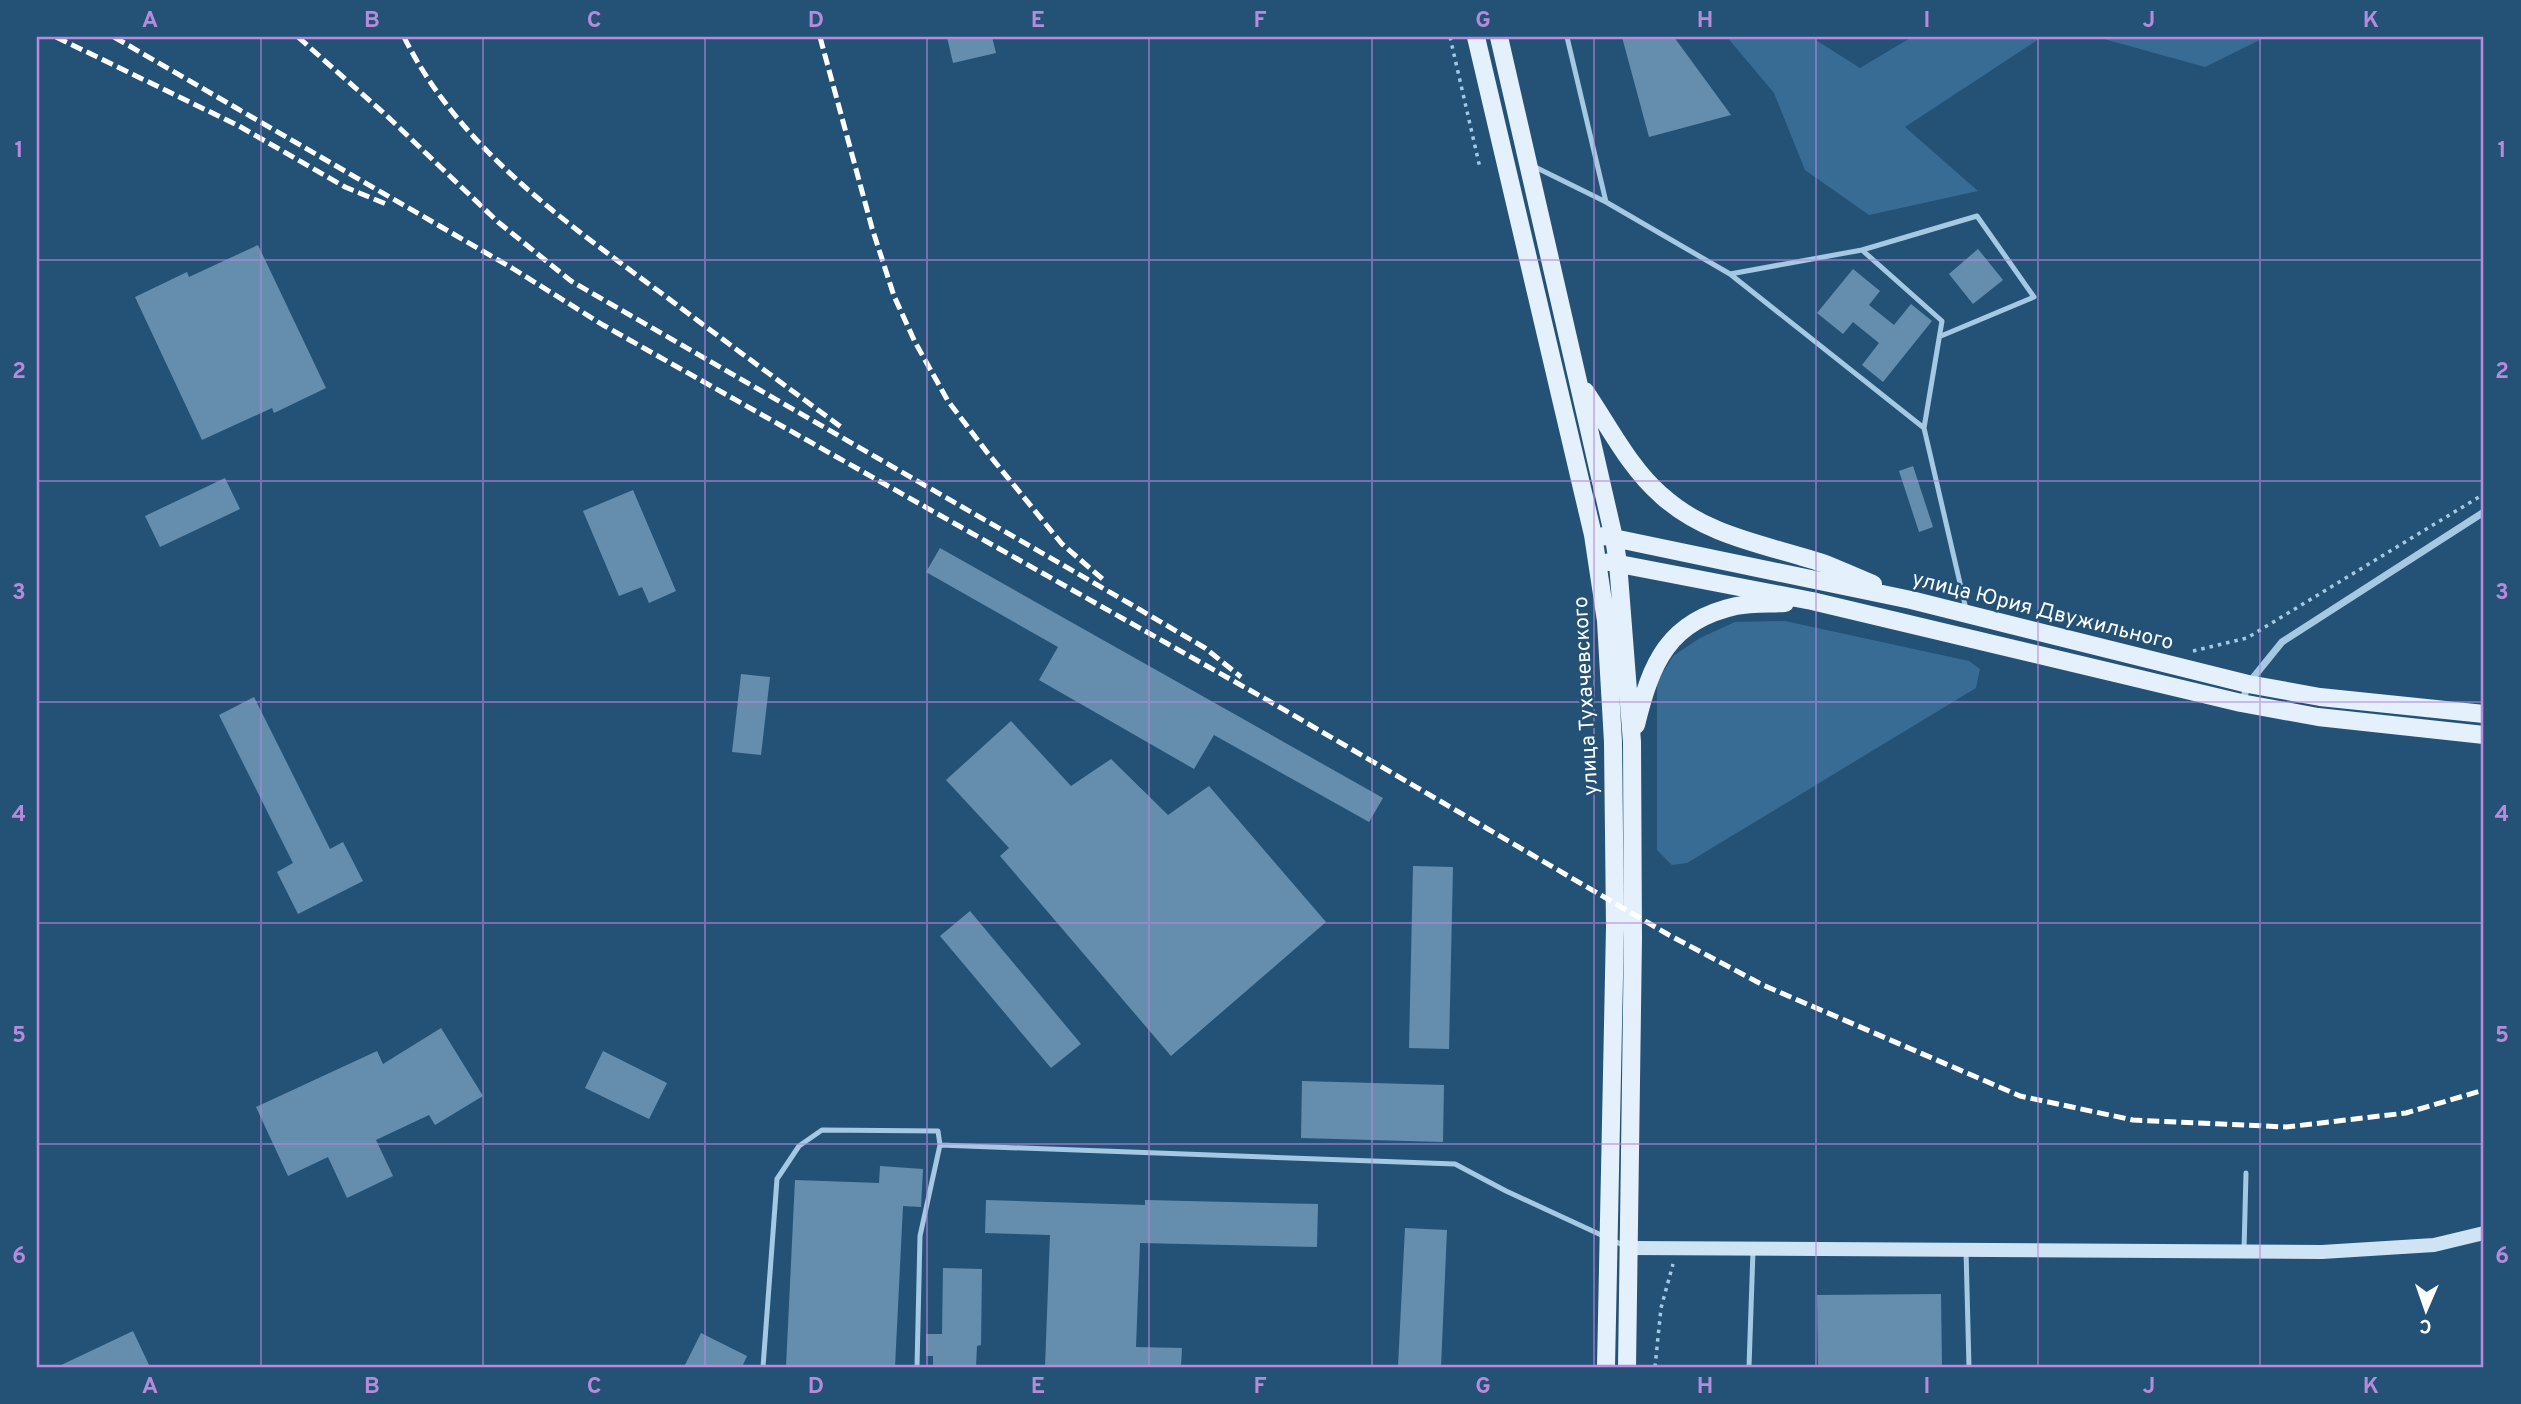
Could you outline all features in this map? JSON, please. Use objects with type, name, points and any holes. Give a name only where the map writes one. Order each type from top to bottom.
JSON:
[{"type":"main road","name":"улица Тухачевского","points":[[1476,37],[1593,535],[1606,621],[1613,742],[1615,927],[1606,1367]]},
{"type":"main road","name":"улица Тухачевского","points":[[1499,37],[1530,164],[1618,563],[1632,742],[1633,938],[1627,1367]]},
{"type":"main road","points":[[1578,381],[1639,472],[1661,495],[1690,518],[1736,538],[1828,565],[1911,600]]},
{"type":"main road","name":"улица Юрия Двужильного","points":[[1593,535],[1911,600],[2248,684],[2320,697],[2484,714]]},
{"type":"main road","name":"улица Юрия Двужильного","points":[[1598,561],[1812,601],[2241,703],[2318,717],[2484,734]]},
{"type":"main road","points":[[1632,742],[1644,692],[1663,649],[1685,626],[1705,616],[1738,606],[1812,601]]},
{"type":"street","points":[[2241,703],[2248,684],[2282,642],[2484,512]]},
{"type":"street","points":[[1629,1248],[2322,1252],[2434,1245],[2484,1233]]},
{"type":"lane","points":[[1567,37],[1606,202]]},
{"type":"lane","points":[[1530,164],[1606,202],[1730,274],[1924,428]]},
{"type":"lane","points":[[1730,274],[1862,250],[1977,216],[2034,297],[1941,336]]},
{"type":"lane","points":[[1862,250],[1942,321],[1924,428],[1967,614]]},
{"type":"lane","points":[[763,1367],[777,1179],[799,1146],[822,1130],[938,1131],[940,1145],[920,1236],[917,1367]]},
{"type":"lane","points":[[940,1145],[1455,1164],[1629,1248]]},
{"type":"lane","points":[[2244,1251],[2246,1173]]},
{"type":"lane","points":[[1749,1367],[1753,1249]]},
{"type":"lane","points":[[1966,1250],[1969,1367]]},
{"type":"path","points":[[1450,37],[1480,168]]},
{"type":"path","points":[[2192,652],[2247,638],[2484,494]]},
{"type":"path","points":[[1655,1367],[1661,1308],[1678,1249]]},
{"type":"shaded area","points":[[1727,37],[1811,37],[1860,68],[1912,37],[2042,37],[1905,127],[1978,191],[1869,215],[1805,170],[1774,93]]},
{"type":"shaded area","points":[[2097,37],[2266,37],[2205,67]]},
{"type":"shaded area","points":[[1785,621],[1969,661],[1980,669],[1976,688],[1687,863],[1672,865],[1657,850],[1657,682],[1673,656],[1700,638],[1735,622]]},
{"type":"building","points":[[947,37],[992,37],[996,53],[953,63]]},
{"type":"building","points":[[1622,37],[1674,37],[1731,115],[1649,137]]},
{"type":"building","points":[[258,245],[326,388],[274,413],[272,408],[202,440],[135,297],[187,272],[189,277]]},
{"type":"building","points":[[1978,249],[2003,280],[1973,304],[1949,274]]},
{"type":"building","points":[[1853,269],[1880,291],[1869,305],[1894,325],[1911,304],[1932,321],[1883,382],[1862,365],[1879,343],[1853,322],[1843,334],[1817,313]]},
{"type":"building","points":[[1913,466],[1933,527],[1919,532],[1899,471]]},
{"type":"building","points":[[225,478],[240,509],[160,547],[145,516]]},
{"type":"building","points":[[633,490],[676,591],[649,603],[642,587],[619,596],[583,511]]},
{"type":"building","points":[[940,548],[1383,798],[1369,822],[1214,735],[1194,769],[1039,680],[1058,647],[926,572]]},
{"type":"building","points":[[741,674],[770,677],[761,755],[732,752]]},
{"type":"building","points":[[254,697],[330,849],[343,842],[363,881],[298,914],[277,872],[293,863],[219,715]]},
{"type":"building","points":[[1011,721],[1071,786],[1111,759],[1168,815],[1209,786],[1326,922],[1171,1056],[1000,856],[1009,848],[946,780]]},
{"type":"building","points":[[1413,866],[1453,867],[1449,1049],[1409,1048]]},
{"type":"building","points":[[970,911],[1081,1044],[1051,1068],[940,936]]},
{"type":"building","points":[[441,1028],[483,1096],[435,1125],[429,1115],[376,1140],[393,1176],[347,1198],[328,1157],[288,1176],[256,1107],[377,1051],[383,1064]]},
{"type":"building","points":[[603,1051],[667,1083],[649,1119],[585,1088]]},
{"type":"building","points":[[1302,1081],[1444,1085],[1443,1142],[1301,1138]]},
{"type":"building","points":[[880,1166],[923,1169],[921,1207],[903,1206],[895,1367],[786,1367],[795,1180],[879,1183]]},
{"type":"building","points":[[986,1200],[1145,1205],[1145,1200],[1318,1204],[1317,1247],[1140,1243],[1136,1347],[1182,1348],[1181,1367],[1045,1367],[1050,1235],[985,1233]]},
{"type":"building","points":[[1405,1228],[1447,1230],[1441,1367],[1398,1366]]},
{"type":"building","points":[[943,1268],[982,1269],[981,1345],[977,1346],[976,1367],[933,1367],[933,1356],[926,1356],[926,1334],[942,1334]]},
{"type":"building","points":[[1941,1294],[1942,1367],[1818,1367],[1817,1295]]},
{"type":"building","points":[[133,1331],[150,1367],[57,1367]]},
{"type":"building","points":[[701,1333],[747,1356],[742,1367],[684,1367]]},
{"type":"railway","points":[[56,37],[239,126],[345,187],[386,204]]},
{"type":"railway","points":[[114,37],[512,268],[603,325],[1276,705],[1669,935],[1763,985],[2020,1096],[2133,1120],[2286,1127],[2406,1113],[2484,1090]]},
{"type":"railway","points":[[298,37],[387,116],[498,222],[571,281],[1205,648],[1241,677]]},
{"type":"railway","points":[[404,37],[426,76],[453,113],[515,178],[585,236],[841,427]]},
{"type":"railway","points":[[820,37],[872,228],[894,296],[915,342],[948,401],[986,451],[1062,544],[1106,582]]}]
